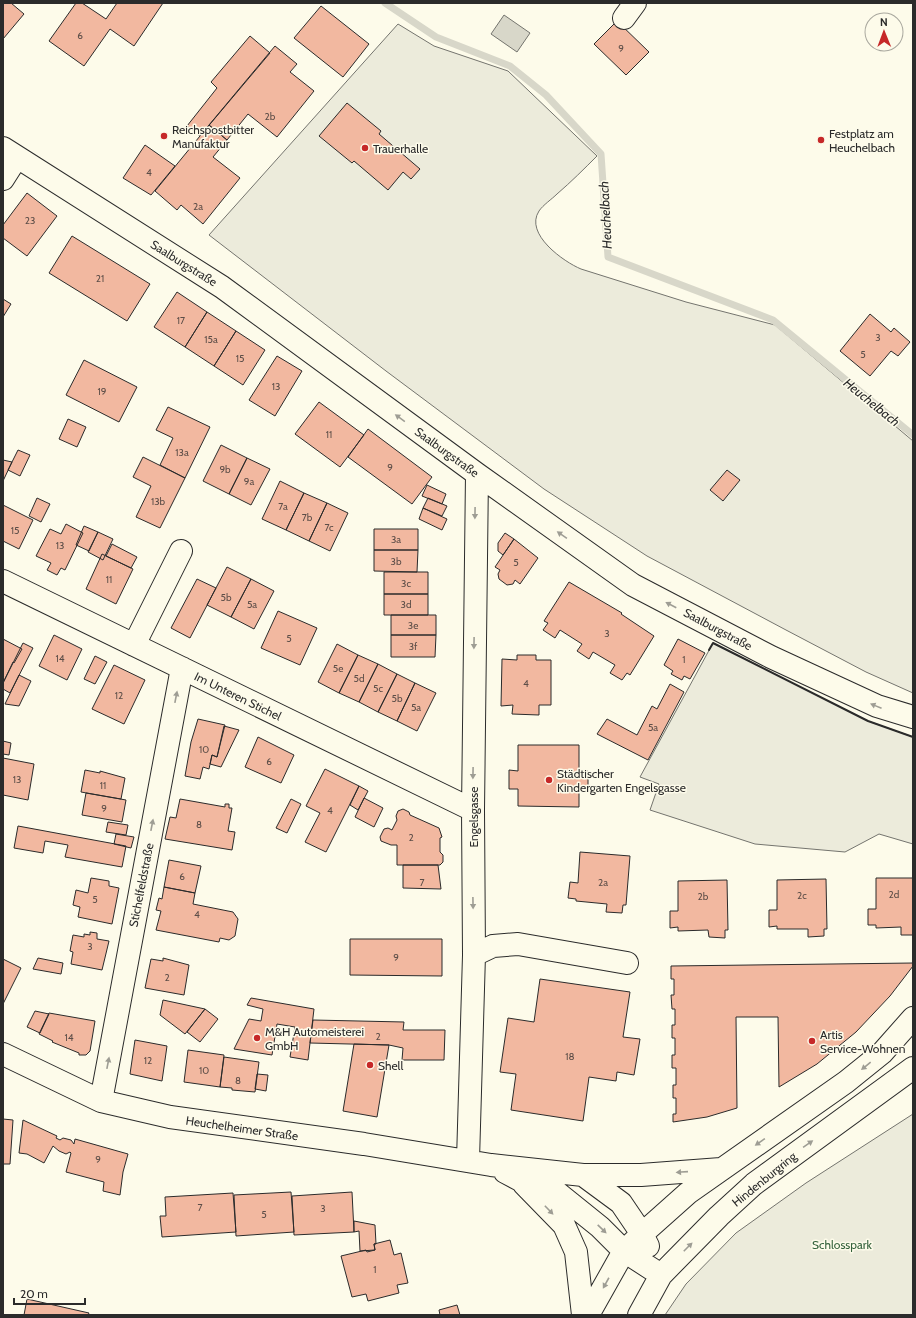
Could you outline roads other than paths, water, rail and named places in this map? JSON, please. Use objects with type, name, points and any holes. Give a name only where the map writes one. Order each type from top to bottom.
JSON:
[{"type":"street","points":[[3,179],[10,152]]},
{"type":"street","name":"Saalburgstraße","points":[[10,152],[222,287],[477,474],[633,585],[785,663],[877,706],[913,717]]},
{"type":"street","name":"Engelsgasse","points":[[468,1160],[474,955],[473,810],[477,474]]},
{"type":"street","points":[[134,645],[181,551]]},
{"type":"street","name":"Im Unteren Stichel","points":[[3,581],[473,810]]},
{"type":"street","name":"Stichelfeldstraße","points":[[100,1101],[182,668]]},
{"type":"street","points":[[474,955],[493,946],[518,944],[627,963]]},
{"type":"street","points":[[588,1315],[624,1251],[642,1234],[688,1194],[721,1169],[846,1082],[882,1053],[913,1018]]},
{"type":"street","name":"Heuchelheimer Straße","points":[[3,1054],[100,1101],[170,1117],[468,1160],[491,1165],[583,1175]]},
{"type":"street","name":"Hindenburgring","points":[[640,1315],[661,1275],[719,1216],[754,1184],[913,1068]]},
{"type":"street","name":"Heuchelheimer Straße","points":[[491,1165],[522,1181],[559,1194],[600,1226],[624,1251],[661,1275]]},
{"type":"street","points":[[583,1175],[641,1175],[721,1169]]},
{"type":"street","points":[[583,1175],[620,1203],[642,1234],[661,1275]]},
{"type":"street","name":"Heuchelheimer Straße","points":[[522,1181],[564,1225],[576,1252],[583,1315]]},
{"type":"waterway","name":"Heuchelbach","points":[[385,3],[436,37],[510,66],[546,95],[601,154],[608,257],[773,320],[913,435]]},
{"type":"place","name":"Reichspostbitter Manufaktur","points":[[164,136]]},
{"type":"place","name":"Festplatz am Heuchelbach","points":[[821,140]]},
{"type":"place","name":"Trauerhalle","points":[[365,148]]},
{"type":"place","name":"Städtischer Kindergarten Engelsgasse","points":[[549,780]]},
{"type":"place","name":"M&H Automeisterei GmbH","points":[[257,1038]]},
{"type":"place","name":"Artis Service-Wohnen","points":[[812,1041]]},
{"type":"place","name":"Shell","points":[[370,1065]]},
{"type":"park label","name":"Schlosspark","points":[[842,1244]]}]
